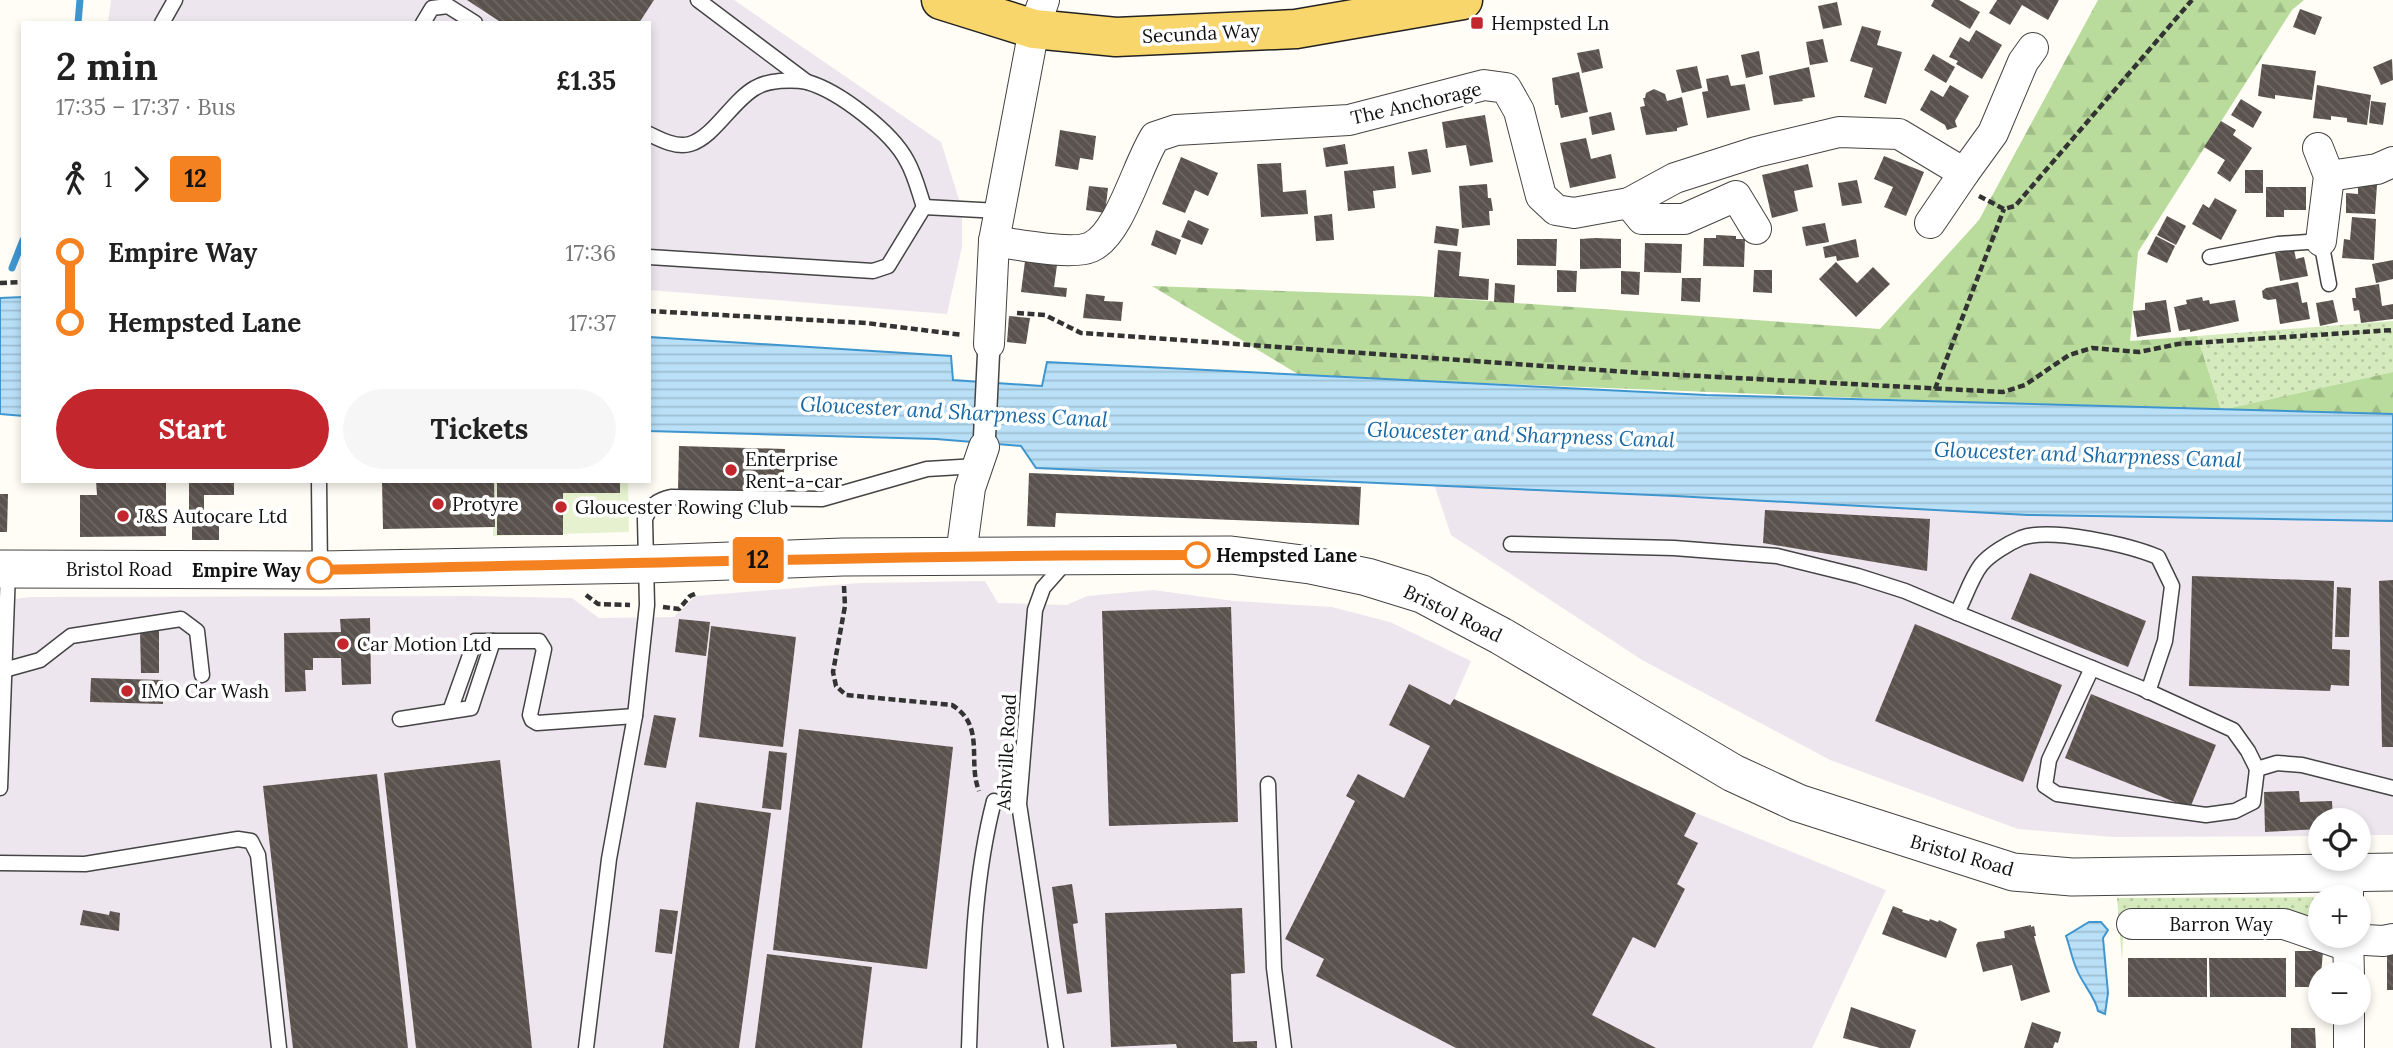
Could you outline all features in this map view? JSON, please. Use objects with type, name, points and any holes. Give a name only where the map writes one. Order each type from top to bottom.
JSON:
[{"type":"main road","name":"Secunda Way","points":[[941,0],[1039,14],[1116,37],[1296,29],[1464,0]]},
{"type":"street","points":[[961,555],[970,488],[982,452],[989,350],[996,312],[994,241],[1039,14]]},
{"type":"street","points":[[1930,223],[1993,133],[2023,62],[2033,48]]},
{"type":"street","name":"The Anchorage","points":[[994,241],[1064,250],[1090,247],[1112,229],[1145,152],[1155,137],[1175,130],[1349,120],[1484,85],[1506,88],[1519,111],[1541,196],[1556,210],[1574,213],[1629,203],[1675,178],[1755,152],[1839,132],[1899,134],[1961,178]]},
{"type":"street","points":[[2318,148],[2329,176],[2321,241]]},
{"type":"street","points":[[2329,176],[2377,169],[2393,162]]},
{"type":"street","points":[[1629,203],[1642,219],[1684,219],[1736,196],[1756,229]]},
{"type":"street","name":"Bristol Road","points":[[4,569],[320,570],[961,555],[1231,555],[1310,565],[1367,576],[1422,594],[1501,636],[1723,767],[1798,803],[2012,872],[2072,877],[2348,885],[2393,872]]},
{"type":"street","name":"Barron Way","points":[[2132,924],[2284,924],[2348,949],[2393,939]]},
{"type":"street","points":[[2349,1025],[2349,1048]]},
{"type":"lane","points":[[163,21],[175,0]]},
{"type":"lane","points":[[698,0],[807,82],[830,92],[861,112],[888,137],[907,160],[924,207]]},
{"type":"lane","points":[[424,21],[432,8],[443,3],[472,21]]},
{"type":"lane","points":[[651,135],[673,144],[691,144],[706,134],[736,101],[757,86],[781,81],[807,82]]},
{"type":"lane","points":[[924,207],[999,211]]},
{"type":"lane","points":[[651,257],[873,271],[888,266],[924,207]]},
{"type":"lane","points":[[2210,257],[2278,244],[2321,241],[2329,284]]},
{"type":"lane","points":[[586,1048],[610,859],[635,716],[647,605],[645,519],[651,507],[659,500],[671,497],[822,499],[982,452]]},
{"type":"lane","points":[[319,483],[320,570]]},
{"type":"lane","points":[[1957,613],[1982,565],[2022,537],[2047,534],[2142,550],[2158,557],[2172,586],[2165,641],[2148,692]]},
{"type":"lane","points":[[1511,544],[1674,548],[1777,556],[1905,591],[2092,668],[2233,730],[2257,769],[2253,802],[2235,811],[2206,815],[2057,794],[2045,786],[2049,760],[2092,668]]},
{"type":"lane","name":"Ashville Road","points":[[1056,1048],[1019,804],[1035,610],[1043,588],[1054,573],[1074,555]]},
{"type":"lane","points":[[0,788],[4,569]]},
{"type":"lane","points":[[3,660],[40,660],[71,636],[181,619],[197,631],[202,675]]},
{"type":"lane","points":[[400,719],[471,708],[493,641],[538,641],[542,644],[544,649],[530,715],[537,723],[635,716]]},
{"type":"lane","points":[[2257,769],[2277,763],[2302,765],[2393,788]]},
{"type":"lane","points":[[1268,784],[1274,968],[1284,1048]]},
{"type":"lane","points":[[969,1048],[974,919],[986,830],[994,801]]},
{"type":"lane","points":[[0,863],[85,864],[238,839],[251,841],[258,855],[279,1048]]},
{"type":"path","points":[[2004,209],[2015,206],[2192,0]]},
{"type":"path","points":[[1961,178],[2004,209]]},
{"type":"path","points":[[1935,388],[2004,209]]},
{"type":"path","points":[[0,283],[21,282]]},
{"type":"path","points":[[651,311],[866,323],[964,335],[970,323],[978,316],[996,312],[1045,315],[1081,333],[1642,373],[2003,392],[2025,384],[2068,355],[2092,348],[2139,352],[2178,344],[2393,330]]},
{"type":"path","points":[[843,557],[845,606],[833,672],[836,686],[846,695],[952,705],[962,711],[969,722],[974,741],[978,789],[985,798],[994,801]]},
{"type":"shaded area","points":[[111,0],[734,0],[941,142],[962,209],[962,247],[947,314],[651,290],[651,21],[108,21]]},
{"type":"shaded area","points":[[1433,481],[2393,518],[2393,835],[2371,835],[2371,808],[2308,808],[2308,836],[2113,837],[2018,829],[1830,760],[1642,660],[1451,535]]},
{"type":"shaded area","points":[[985,581],[998,603],[1067,605],[1087,596],[1153,590],[1234,601],[1332,607],[1390,622],[1471,661],[1454,700],[1696,813],[1886,890],[1812,1048],[0,1048],[0,601],[30,597],[572,598],[599,618],[674,617],[695,596],[860,583]]},
{"type":"green space","points":[[2098,0],[2304,0],[2292,10],[2138,252],[2130,341],[2197,336],[2221,410],[2393,372],[2393,414],[2090,407],[1301,376],[1152,286],[1419,296],[1880,329],[1979,220]]},
{"type":"green space","points":[[2393,321],[2393,372],[2221,410],[2197,336]]},
{"type":"green space","name":"Gloucester Rowing Club","points":[[493,483],[628,483],[629,532],[493,536]]},
{"type":"green space","points":[[2308,897],[2308,926],[2124,914],[2122,960],[2117,898]]},
{"type":"water","points":[[21,297],[21,416],[0,414],[0,298]]},
{"type":"water","name":"Gloucester and Sharpness Canal","points":[[651,337],[951,356],[953,380],[1042,386],[1047,362],[1706,395],[2393,414],[2393,521],[2028,515],[1675,496],[1036,468],[1021,446],[936,439],[651,431]]},
{"type":"water","points":[[2089,922],[2101,922],[2108,930],[2103,938],[2108,993],[2105,1014],[2098,1011],[2079,975],[2066,936]]},
{"type":"building","points":[[467,0],[654,0],[640,21],[499,21]]},
{"type":"building","points":[[1934,0],[1959,0],[1980,12],[1970,29],[1931,6]]},
{"type":"building","points":[[1997,0],[2059,0],[2048,20],[2022,5],[2010,25],[1989,13]]},
{"type":"building","points":[[1837,2],[1842,25],[1823,29],[1818,6]]},
{"type":"building","points":[[2300,9],[2322,17],[2315,35],[2293,27]]},
{"type":"building","points":[[1862,26],[1881,31],[1877,45],[1902,52],[1886,104],[1864,97],[1873,68],[1850,61]]},
{"type":"building","points":[[1976,30],[2002,45],[1982,79],[1949,57],[1960,37],[1969,42]]},
{"type":"building","points":[[1823,39],[1828,62],[1810,65],[1806,42]]},
{"type":"building","points":[[1599,49],[1603,68],[1582,73],[1577,53]]},
{"type":"building","points":[[1759,51],[1763,74],[1746,78],[1741,55]]},
{"type":"building","points":[[1933,54],[1955,67],[1946,83],[1924,70]]},
{"type":"building","points":[[2392,59],[2393,80],[2381,85],[2373,67]]},
{"type":"building","points":[[2262,64],[2316,71],[2312,100],[2275,95],[2275,99],[2258,96]]},
{"type":"building","points":[[1697,66],[1702,88],[1682,93],[1676,70]]},
{"type":"building","points":[[1809,67],[1815,97],[1774,105],[1769,76]]},
{"type":"building","points":[[1579,72],[1588,112],[1561,118],[1558,105],[1555,105],[1552,78]]},
{"type":"building","points":[[1728,75],[1731,86],[1745,84],[1750,110],[1707,118],[1702,92],[1708,91],[1706,79]]},
{"type":"building","points":[[1950,85],[1969,96],[1955,121],[1957,127],[1947,130],[1945,125],[1920,110],[1931,90],[1943,97]]},
{"type":"building","points":[[2317,85],[2371,95],[2367,125],[2347,122],[2347,118],[2313,118]]},
{"type":"building","points":[[1654,89],[1665,94],[1667,101],[1682,97],[1688,125],[1677,128],[1677,131],[1646,135],[1640,107],[1645,106],[1643,98],[1646,93]]},
{"type":"building","points":[[2241,99],[2262,112],[2253,128],[2231,115]]},
{"type":"building","points":[[2371,101],[2386,103],[2383,125],[2369,123]]},
{"type":"building","points":[[1611,112],[1615,130],[1592,135],[1589,117]]},
{"type":"building","points":[[1485,115],[1493,162],[1470,166],[1466,145],[1446,148],[1442,122]]},
{"type":"building","points":[[2221,121],[2236,130],[2233,135],[2252,148],[2230,182],[2217,173],[2225,160],[2204,147]]},
{"type":"building","points":[[1060,130],[1096,136],[1093,160],[1080,158],[1078,170],[1055,166]]},
{"type":"building","points":[[1586,138],[1591,159],[1611,154],[1616,178],[1570,188],[1560,143]]},
{"type":"building","points":[[1345,144],[1348,164],[1326,167],[1323,148]]},
{"type":"building","points":[[1427,149],[1431,172],[1412,175],[1408,152]]},
{"type":"building","points":[[1884,156],[1924,172],[1906,216],[1884,207],[1893,187],[1874,179]]},
{"type":"building","points":[[1181,157],[1218,173],[1208,196],[1195,190],[1185,213],[1162,204]]},
{"type":"building","points":[[1281,163],[1283,192],[1306,190],[1308,214],[1261,217],[1257,164]]},
{"type":"building","points":[[1808,164],[1813,187],[1794,191],[1798,211],[1772,218],[1762,175]]},
{"type":"building","points":[[1394,166],[1396,188],[1373,191],[1375,208],[1348,211],[1344,171]]},
{"type":"building","points":[[2245,170],[2263,170],[2263,193],[2245,193]]},
{"type":"building","points":[[1857,180],[1862,203],[1842,206],[1838,183]]},
{"type":"building","points":[[1487,184],[1493,211],[1489,211],[1490,225],[1462,228],[1459,186]]},
{"type":"building","points":[[2358,184],[2377,185],[2375,214],[2346,213],[2346,193],[2358,194]]},
{"type":"building","points":[[1089,186],[1108,188],[1105,213],[1086,210]]},
{"type":"building","points":[[2266,187],[2306,187],[2306,210],[2284,210],[2284,217],[2266,217]]},
{"type":"building","points":[[2215,198],[2237,210],[2221,240],[2192,224],[2203,204],[2209,208]]},
{"type":"building","points":[[1332,214],[1334,240],[1316,241],[1314,216]]},
{"type":"building","points":[[2167,216],[2186,226],[2176,245],[2157,235]]},
{"type":"building","points":[[2352,217],[2376,219],[2374,260],[2342,258],[2344,239],[2350,240]]},
{"type":"building","points":[[1188,220],[1209,229],[1202,245],[1181,237]]},
{"type":"building","points":[[1825,223],[1829,242],[1806,246],[1802,227]]},
{"type":"building","points":[[1436,226],[1459,229],[1457,246],[1434,243]]},
{"type":"building","points":[[1156,230],[1181,240],[1176,255],[1151,245]]},
{"type":"building","points":[[1716,235],[1745,239],[1744,267],[1703,266],[1704,238],[1716,238]]},
{"type":"building","points":[[2156,236],[2175,246],[2167,263],[2147,254]]},
{"type":"building","points":[[1517,239],[1557,239],[1556,266],[1517,265]]},
{"type":"building","points":[[1580,239],[1621,239],[1621,268],[1580,269]]},
{"type":"building","points":[[1856,239],[1859,257],[1837,261],[1836,256],[1825,258],[1823,247]]},
{"type":"building","points":[[1645,243],[1682,244],[1681,273],[1644,272]]},
{"type":"building","points":[[1438,250],[1461,252],[1459,276],[1489,279],[1488,300],[1434,297]]},
{"type":"building","points":[[2294,250],[2296,259],[2304,257],[2308,276],[2280,281],[2275,253]]},
{"type":"building","points":[[2393,260],[2393,279],[2376,283],[2372,264]]},
{"type":"building","points":[[1025,261],[1057,265],[1054,287],[1067,288],[1066,297],[1021,292]]},
{"type":"building","points":[[1836,262],[1857,283],[1873,267],[1890,284],[1856,317],[1819,279]]},
{"type":"building","points":[[1557,270],[1577,271],[1576,292],[1557,292]]},
{"type":"building","points":[[1754,270],[1772,270],[1772,293],[1753,292]]},
{"type":"building","points":[[1621,271],[1640,272],[1639,295],[1621,294]]},
{"type":"building","points":[[1682,278],[1701,278],[1700,302],[1681,301]]},
{"type":"building","points":[[2298,282],[2302,303],[2307,302],[2310,319],[2280,324],[2276,299],[2263,298],[2262,291]]},
{"type":"building","points":[[1495,283],[1515,285],[1514,303],[1494,302]]},
{"type":"building","points":[[2379,284],[2382,306],[2393,304],[2393,319],[2361,323],[2359,310],[2354,311],[2352,298],[2356,298],[2355,288]]},
{"type":"building","points":[[1086,294],[1105,296],[1104,301],[1123,302],[1121,321],[1083,318]]},
{"type":"building","points":[[2202,297],[2203,301],[2209,300],[2210,304],[2235,300],[2239,321],[2190,332],[2190,329],[2179,331],[2174,307],[2187,304],[2186,300]]},
{"type":"building","points":[[2166,300],[2171,332],[2137,337],[2133,311],[2145,310],[2145,303]]},
{"type":"building","points":[[2333,300],[2338,322],[2320,326],[2316,303]]},
{"type":"building","points":[[1009,316],[1030,318],[1026,344],[1007,342]]},
{"type":"building","name":"Enterprise Rent-a-car","points":[[679,446],[785,449],[783,494],[678,490]]},
{"type":"building","points":[[1029,473],[1361,487],[1359,525],[1056,513],[1055,527],[1027,526]]},
{"type":"building","name":"J&S Autocare Ltd","points":[[96,483],[166,483],[166,536],[80,537],[80,495],[97,495]]},
{"type":"building","points":[[189,483],[234,483],[234,495],[204,495],[204,514],[189,514]]},
{"type":"building","name":"Protyre","points":[[382,483],[494,483],[495,527],[383,529]]},
{"type":"building","name":"Gloucester Rowing Club","points":[[497,483],[620,483],[620,493],[563,493],[563,535],[497,535]]},
{"type":"building","points":[[0,494],[8,494],[7,532],[0,532]]},
{"type":"building","points":[[1765,510],[1930,519],[1927,571],[1763,543]]},
{"type":"building","points":[[192,517],[219,517],[219,540],[192,540]]},
{"type":"building","points":[[2030,573],[2146,621],[2128,667],[2011,619]]},
{"type":"building","points":[[2192,576],[2334,581],[2332,649],[2350,650],[2349,686],[2331,685],[2330,691],[2189,686]]},
{"type":"building","points":[[2393,580],[2393,747],[2382,747],[2379,581]]},
{"type":"building","points":[[2337,587],[2351,588],[2349,637],[2335,637]]},
{"type":"building","points":[[1231,607],[1238,822],[1109,826],[1102,611]]},
{"type":"building","name":"Car Motion Ltd","points":[[370,618],[371,684],[342,685],[341,658],[313,658],[313,670],[305,670],[306,691],[285,692],[284,633],[341,632],[340,619]]},
{"type":"building","points":[[679,619],[710,622],[706,656],[675,652]]},
{"type":"building","points":[[1915,624],[2062,685],[2023,782],[1875,721]]},
{"type":"building","points":[[711,626],[796,637],[783,747],[699,737]]},
{"type":"building","points":[[140,630],[159,630],[159,673],[141,673]]},
{"type":"building","name":"IMO Car Wash","points":[[91,678],[163,680],[163,704],[90,702]]},
{"type":"building","points":[[1409,684],[1450,705],[1454,699],[1696,813],[1684,836],[1698,843],[1677,884],[1685,889],[1655,948],[1633,937],[1592,1015],[1656,1048],[1456,1048],[1316,976],[1324,959],[1285,939],[1355,801],[1346,796],[1358,774],[1404,798],[1430,746],[1389,725]]},
{"type":"building","points":[[2091,694],[2216,745],[2190,808],[2065,758]]},
{"type":"building","points":[[654,715],[676,718],[666,768],[644,765]]},
{"type":"building","points":[[799,729],[953,747],[927,969],[773,950]]},
{"type":"building","points":[[769,751],[787,753],[781,810],[762,808]]},
{"type":"building","points":[[500,760],[532,1048],[416,1048],[384,773]]},
{"type":"building","points":[[377,774],[408,1048],[293,1048],[263,786]]},
{"type":"building","points":[[2299,791],[2300,802],[2332,801],[2332,808],[2308,808],[2308,830],[2265,832],[2264,792]]},
{"type":"building","points":[[696,802],[771,813],[739,1048],[663,1048]]},
{"type":"building","points":[[1072,884],[1078,923],[1073,924],[1082,992],[1067,994],[1052,887]]},
{"type":"building","points":[[1893,906],[1903,910],[1902,912],[1929,921],[1939,920],[1957,929],[1946,958],[1882,934]]},
{"type":"building","points":[[1242,908],[1245,973],[1231,974],[1233,1042],[1257,1041],[1257,1048],[1177,1048],[1176,1044],[1111,1047],[1105,913]]},
{"type":"building","points":[[660,909],[678,911],[672,954],[655,952]]},
{"type":"building","points":[[83,910],[109,915],[110,911],[120,913],[119,931],[80,925]]},
{"type":"building","points":[[2034,926],[2034,936],[2050,992],[2021,1001],[2012,965],[1983,972],[1976,945],[1978,942],[2005,938],[2004,931]]},
{"type":"building","points":[[2295,951],[2323,951],[2322,962],[2308,962],[2308,987],[2295,987]]},
{"type":"building","points":[[767,954],[872,967],[862,1048],[755,1048]]},
{"type":"building","points":[[2387,954],[2393,954],[2393,990],[2387,990]]},
{"type":"building","points":[[2128,958],[2207,958],[2207,997],[2128,997]]},
{"type":"building","points":[[2209,958],[2286,958],[2286,997],[2210,997]]},
{"type":"building","points":[[1851,1007],[1916,1030],[1910,1048],[1880,1048],[1843,1038]]},
{"type":"building","points":[[2032,1022],[2061,1032],[2058,1043],[2055,1042],[2053,1048],[2024,1048]]},
{"type":"building","points":[[2291,1028],[2315,1028],[2316,1048],[2291,1048]]},
{"type":"waterway","points":[[78,21],[80,0]]},
{"type":"waterway","points":[[12,268],[21,245]]},
{"type":"bus line","name":"12","points":[[320,570],[648,564],[843,557],[1197,555]]},
{"type":"place","name":"Hempsted Ln","points":[[1477,23]]},
{"type":"place","name":"Enterprise Rent-a-car","points":[[731,470]]},
{"type":"place","name":"Protyre","points":[[438,504]]},
{"type":"place","name":"Gloucester Rowing Club","points":[[561,507]]},
{"type":"place","name":"J&S Autocare Ltd","points":[[123,516]]},
{"type":"place","name":"Hempsted Lane","points":[[1197,555]]},
{"type":"place","name":"Empire Way","points":[[320,570]]},
{"type":"place","name":"Car Motion Ltd","points":[[343,644]]},
{"type":"place","name":"IMO Car Wash","points":[[127,691]]}]
